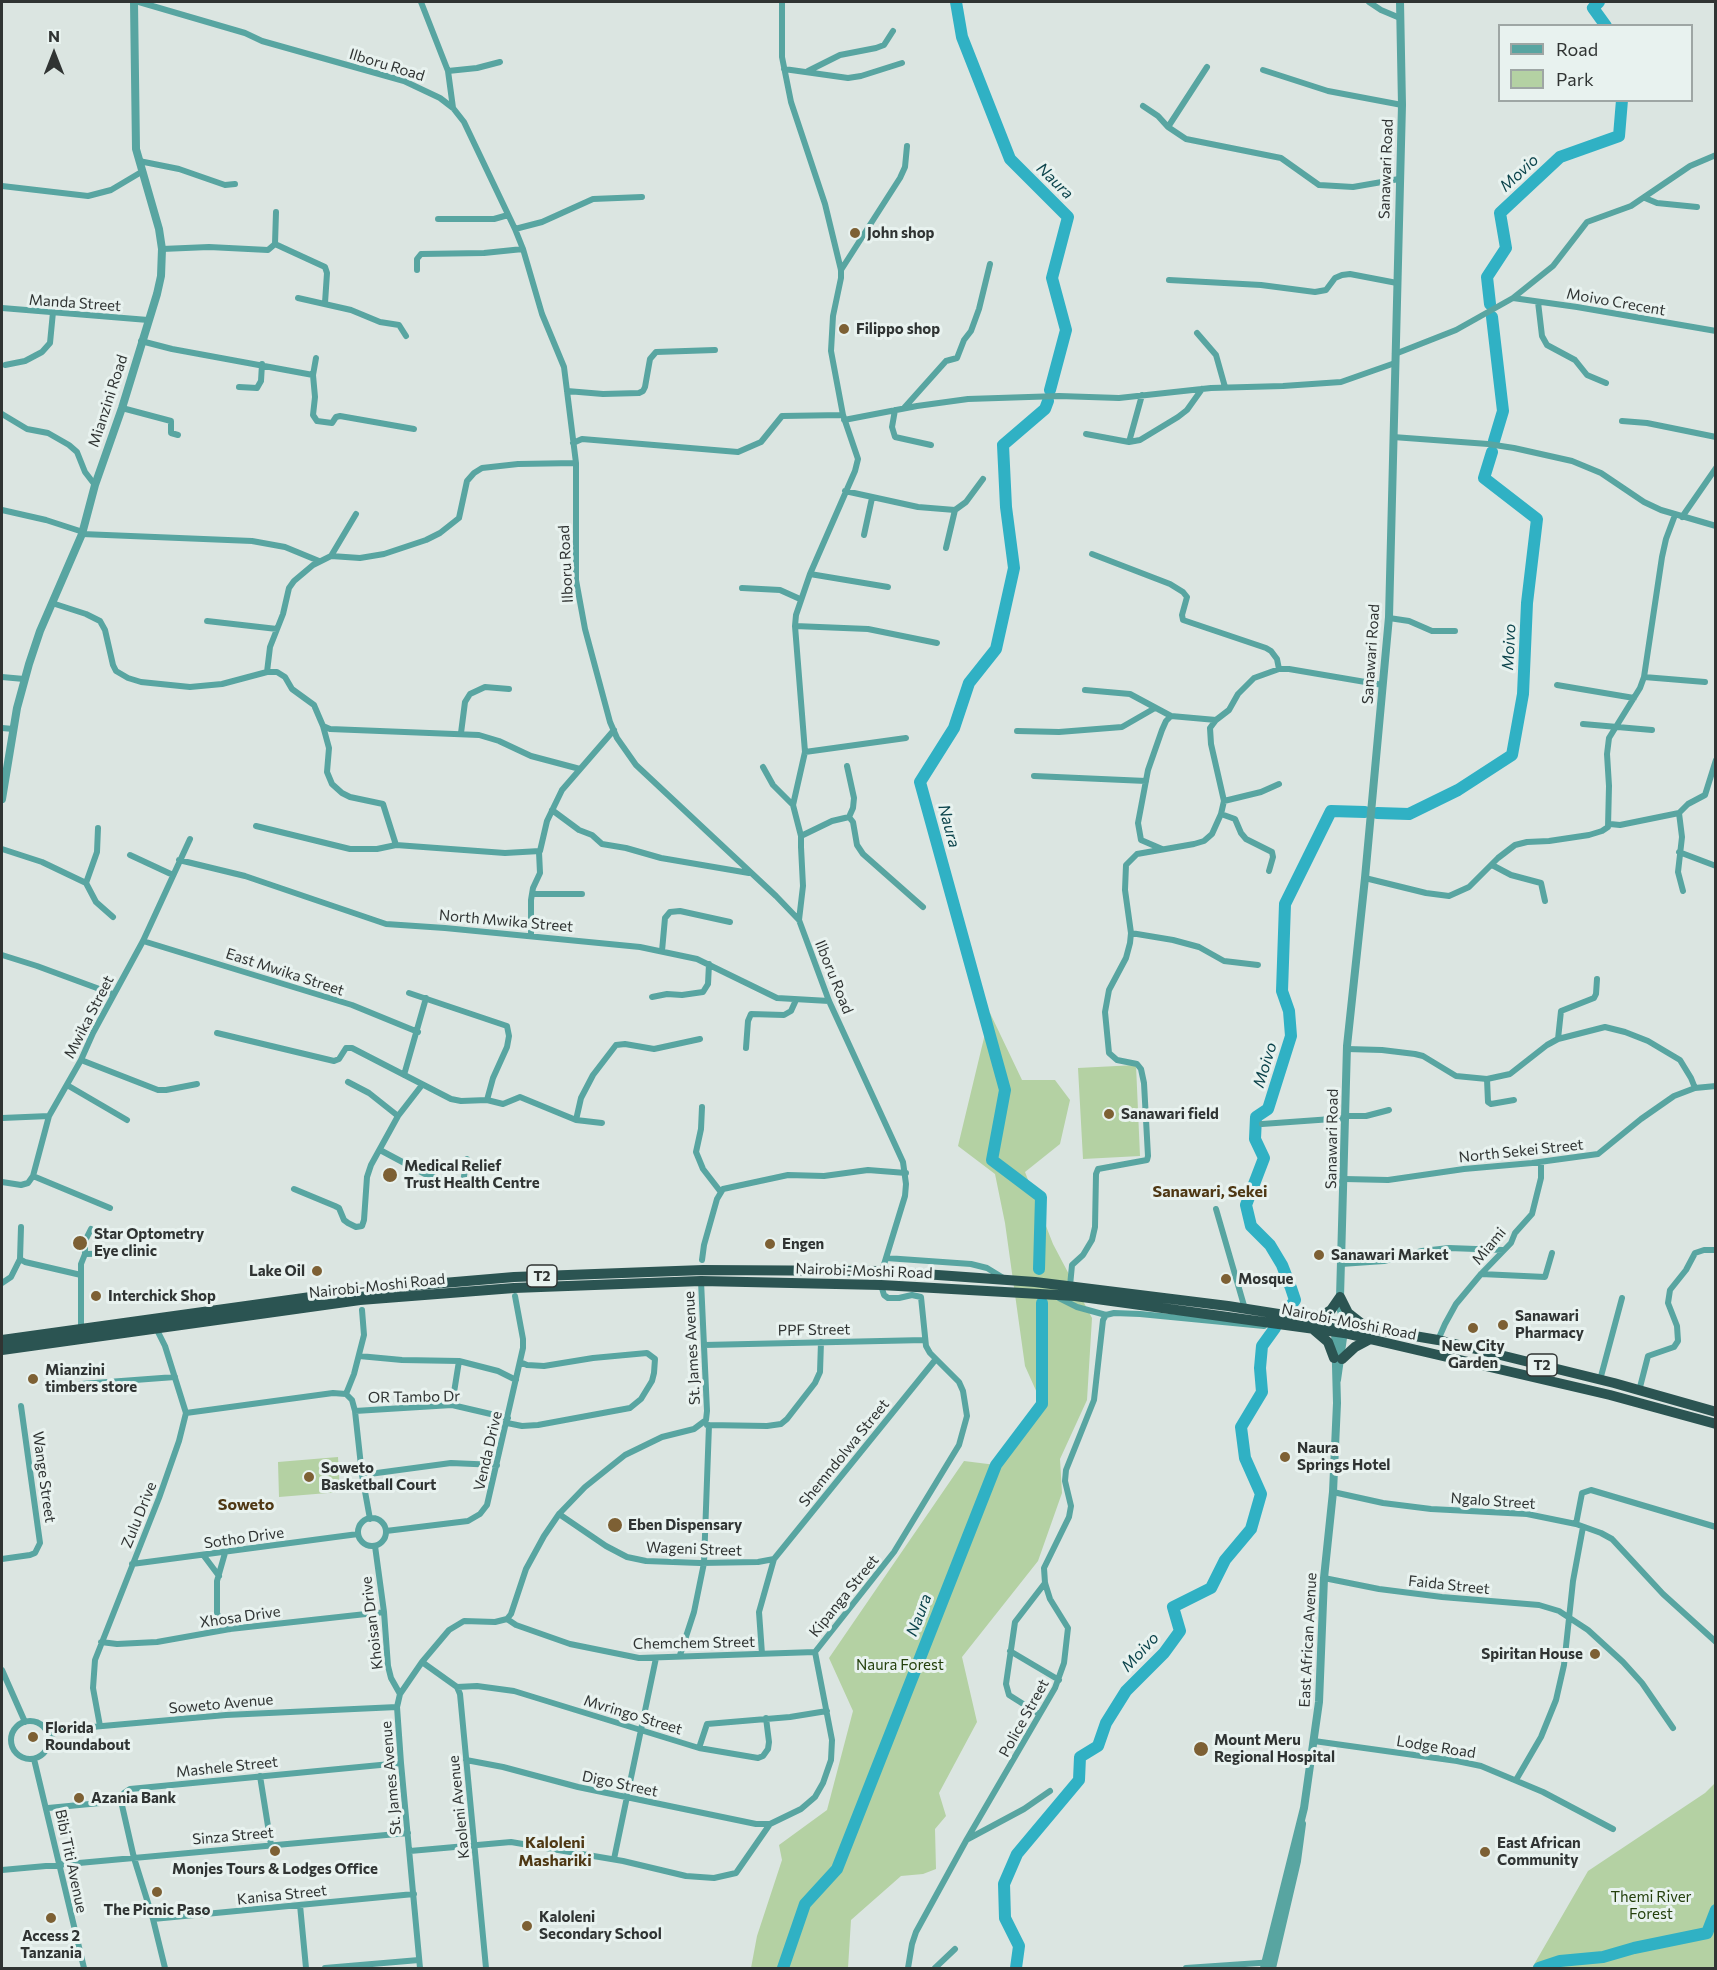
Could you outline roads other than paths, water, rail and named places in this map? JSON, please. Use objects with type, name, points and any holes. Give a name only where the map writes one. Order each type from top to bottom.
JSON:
[{"type":"highway","name":"Nairobi-Moshi Road","points":[[2,1340],[361,1290],[514,1277],[703,1270],[882,1271],[1070,1286],[1301,1317],[1371,1339],[1599,1392],[1716,1424]]},
{"type":"highway","name":"Nairobi-Moshi Road","points":[[2,1350],[360,1300],[514,1288],[701,1281],[881,1285],[1054,1294],[1314,1330],[1367,1328],[1438,1340],[1600,1380],[1716,1412]]},
{"type":"highway","points":[[1301,1317],[1323,1315],[1340,1302],[1352,1317],[1367,1328]]},
{"type":"highway","points":[[1314,1330],[1328,1342],[1338,1358],[1371,1339]]},
{"type":"street","name":"Ilboru Road","points":[[136,2],[245,33],[273,45],[404,81],[427,90],[453,108],[464,122],[515,229],[542,314],[564,367],[576,463],[576,580],[585,630],[614,730],[636,765],[799,920],[829,1001],[896,1146],[906,1173],[905,1196],[882,1271]]},
{"type":"street","name":"Mianzini Road","points":[[2,799],[13,729],[24,680],[52,603],[82,533],[161,276],[162,249],[154,209],[136,149],[134,130],[136,2]]},
{"type":"street","points":[[421,2],[448,71],[453,108]]},
{"type":"street","points":[[782,2],[782,57],[791,102],[825,204],[841,270],[833,316],[831,351],[843,417],[858,459],[855,471],[800,599],[795,626],[805,752],[793,805],[801,836],[803,886],[799,920]]},
{"type":"street","points":[[1369,2],[1388,14],[1400,18]]},
{"type":"street","name":"Sanawari Road","points":[[1338,1358],[1347,1049],[1389,618],[1402,105],[1400,2]]},
{"type":"street","points":[[808,72],[849,52],[884,45],[893,31]]},
{"type":"street","points":[[448,71],[477,68],[500,62]]},
{"type":"street","points":[[784,69],[848,78],[902,63]]},
{"type":"street","points":[[1168,127],[1207,67]]},
{"type":"street","points":[[1263,70],[1328,91],[1402,105]]},
{"type":"street","points":[[1143,106],[1180,136],[1192,142],[1281,158],[1319,185],[1353,187],[1399,179]]},
{"type":"street","points":[[841,270],[900,178],[907,146]]},
{"type":"street","points":[[1395,354],[1446,334],[1513,298],[1553,266],[1587,222],[1631,206],[1690,166],[1716,155]]},
{"type":"street","points":[[140,162],[179,169],[225,185],[235,184]]},
{"type":"street","points":[[2,186],[88,196],[111,190],[143,171]]},
{"type":"street","points":[[515,229],[542,222],[593,200],[642,197]]},
{"type":"street","points":[[1645,198],[1657,203],[1697,207]]},
{"type":"street","points":[[162,249],[209,247],[268,250],[275,244],[276,212]]},
{"type":"street","points":[[438,219],[494,219],[507,215]]},
{"type":"street","points":[[275,244],[325,267],[327,273],[325,303]]},
{"type":"street","points":[[417,270],[417,259],[421,255],[523,249]]},
{"type":"street","points":[[904,408],[946,361],[957,358],[979,309],[990,264]]},
{"type":"street","points":[[1170,280],[1261,285],[1315,292],[1326,290],[1335,278],[1350,274],[1396,283]]},
{"type":"street","points":[[298,298],[325,303],[351,310],[380,322],[399,325],[406,336]]},
{"type":"street","name":"Moivo Crecent","points":[[1513,298],[1716,331]]},
{"type":"street","points":[[1538,302],[1542,336],[1547,345],[1575,360],[1592,378],[1606,383]]},
{"type":"street","name":"Manda Street","points":[[2,308],[148,320]]},
{"type":"street","points":[[5,365],[25,361],[42,352],[50,343],[53,312]]},
{"type":"street","points":[[1197,333],[1216,355],[1225,387]]},
{"type":"street","points":[[141,342],[313,375]]},
{"type":"street","points":[[567,391],[603,394],[639,393],[643,391],[650,360],[656,352],[715,351]]},
{"type":"street","points":[[316,358],[313,375],[315,397],[313,415],[317,421],[332,423],[336,417],[340,416],[414,429]]},
{"type":"street","points":[[573,443],[582,439],[643,446],[738,452],[761,442],[782,416],[843,417],[968,399],[1059,396],[1119,398],[1225,387],[1283,387],[1341,382],[1395,363]]},
{"type":"street","points":[[238,387],[258,388],[262,364]]},
{"type":"street","points":[[1086,435],[1111,441],[1140,440],[1187,410],[1202,389]]},
{"type":"street","points":[[1129,442],[1142,395]]},
{"type":"street","points":[[122,408],[171,421],[171,433],[178,435]]},
{"type":"street","points":[[896,410],[892,427],[895,437],[931,445]]},
{"type":"street","points":[[2,414],[27,429],[48,433],[69,445],[77,452],[85,472],[95,485]]},
{"type":"street","points":[[1622,421],[1647,423],[1716,437]]},
{"type":"street","points":[[1393,437],[1488,444],[1572,461],[1601,473],[1644,502],[1679,516],[1716,526]]},
{"type":"street","points":[[267,672],[270,648],[289,588],[319,561],[331,556],[360,558],[384,554],[440,533],[459,518],[467,481],[482,468],[518,464],[576,463]]},
{"type":"street","points":[[1610,824],[1607,746],[1609,738],[1640,688],[1644,677],[1655,589],[1666,539],[1679,516],[1714,471]]},
{"type":"street","points":[[845,491],[933,510],[955,510],[966,502],[983,479]]},
{"type":"street","points":[[864,535],[872,498]]},
{"type":"street","points":[[2,510],[82,533],[109,537],[252,541],[291,549],[319,561]]},
{"type":"street","points":[[946,548],[955,510]]},
{"type":"street","points":[[331,556],[356,514]]},
{"type":"street","points":[[1092,554],[1170,584],[1184,592],[1187,597],[1182,615],[1183,620],[1266,648],[1273,654],[1279,669]]},
{"type":"street","points":[[810,574],[888,587]]},
{"type":"street","points":[[742,588],[780,590],[800,599]]},
{"type":"street","points":[[52,603],[100,621],[105,630],[113,665],[116,671],[128,678],[141,682],[190,687],[222,684],[267,672],[277,672],[285,677],[292,689],[314,705],[329,747],[327,772],[332,783],[350,797],[383,804],[396,845]]},
{"type":"street","points":[[1389,618],[1409,621],[1432,631],[1455,631]]},
{"type":"street","points":[[207,621],[277,629]]},
{"type":"street","points":[[795,626],[868,630],[937,643]]},
{"type":"street","points":[[1070,1286],[1072,1264],[1083,1255],[1092,1240],[1095,1227],[1098,1169],[1147,1160],[1148,1156],[1144,1083],[1141,1069],[1137,1064],[1117,1060],[1109,1053],[1105,1012],[1109,990],[1126,958],[1131,933],[1125,890],[1126,865],[1137,854],[1194,844],[1212,834],[1224,801],[1211,744],[1210,728],[1215,720],[1229,710],[1245,685],[1254,678],[1279,669],[1289,669],[1383,685]]},
{"type":"street","points":[[2,676],[24,680]]},
{"type":"street","points":[[1644,677],[1705,682]]},
{"type":"street","points":[[1557,685],[1634,698]]},
{"type":"street","points":[[461,733],[465,702],[470,694],[485,687],[509,689]]},
{"type":"street","points":[[1085,690],[1130,694],[1171,716],[1215,720]]},
{"type":"street","points":[[1017,731],[1059,732],[1122,727],[1155,708]]},
{"type":"street","points":[[1162,849],[1140,837],[1140,809],[1158,741],[1166,721],[1171,716]]},
{"type":"street","points":[[1583,724],[1652,730]]},
{"type":"street","points":[[323,726],[341,730],[461,733],[488,736],[531,756],[580,769]]},
{"type":"street","points":[[2,728],[13,729]]},
{"type":"street","points":[[531,936],[532,894],[540,873],[539,852],[543,832],[562,790],[614,730]]},
{"type":"street","points":[[805,752],[906,738]]},
{"type":"street","points":[[1365,878],[1426,893],[1449,896],[1469,887],[1515,845],[1589,835],[1602,831],[1610,824],[1620,825],[1679,813],[1693,800],[1705,795],[1716,760]]},
{"type":"street","points":[[801,836],[832,821],[849,816],[854,798],[847,766]]},
{"type":"street","points":[[763,767],[773,785],[793,805]]},
{"type":"street","points":[[1034,776],[1146,781]]},
{"type":"street","points":[[1224,801],[1261,792],[1279,784]]},
{"type":"street","points":[[552,810],[579,830],[592,835],[602,844],[671,860],[749,873]]},
{"type":"street","points":[[1679,813],[1682,837],[1678,872],[1683,891]]},
{"type":"street","points":[[1221,814],[1235,819],[1240,833],[1246,839],[1272,852],[1269,871]]},
{"type":"street","points":[[849,816],[853,822],[857,844],[863,854],[923,907]]},
{"type":"street","points":[[256,826],[350,849],[377,849],[396,845],[505,853],[539,852]]},
{"type":"street","points":[[86,883],[97,852],[98,828]]},
{"type":"street","name":"Mwika Street","points":[[33,1176],[49,1116],[143,941],[190,839]]},
{"type":"street","points":[[2,849],[42,862],[86,883],[96,902],[112,917]]},
{"type":"street","points":[[1679,852],[1716,866]]},
{"type":"street","points":[[130,855],[173,875]]},
{"type":"street","name":"North Mwika Street","points":[[179,860],[245,876],[386,924],[608,943],[662,951],[684,955],[709,964],[777,998],[829,1001]]},
{"type":"street","points":[[1492,864],[1511,875],[1541,883],[1545,901]]},
{"type":"street","points":[[532,894],[582,894]]},
{"type":"street","points":[[662,951],[665,918],[670,912],[687,912],[730,921]]},
{"type":"street","points":[[1131,933],[1199,946],[1224,960],[1258,965]]},
{"type":"street","name":"East Mwika Street","points":[[143,941],[352,1005],[418,1032]]},
{"type":"street","points":[[2,955],[113,994]]},
{"type":"street","points":[[652,997],[667,993],[682,995],[704,992],[708,984],[709,964]]},
{"type":"street","points":[[1558,1039],[1561,1011],[1594,998],[1597,979]]},
{"type":"street","points":[[409,993],[507,1026],[509,1036],[507,1047],[487,1100]]},
{"type":"street","points":[[404,1075],[426,998]]},
{"type":"street","points":[[746,1048],[748,1021],[751,1014],[784,1015],[791,1011],[796,1000]]},
{"type":"street","points":[[1347,1049],[1415,1054],[1423,1056],[1456,1076],[1487,1079],[1510,1074],[1558,1039],[1605,1027],[1648,1041],[1680,1060],[1695,1088]]},
{"type":"street","points":[[217,1033],[334,1061],[339,1059],[346,1048],[352,1048],[456,1100],[487,1100],[503,1104],[517,1098],[524,1098],[559,1115],[576,1120],[602,1123]]},
{"type":"street","points":[[576,1120],[581,1098],[593,1074],[616,1045],[625,1044],[654,1049],[700,1039]]},
{"type":"street","points":[[81,1060],[158,1090],[197,1083]]},
{"type":"street","points":[[1487,1079],[1488,1102],[1491,1104],[1514,1100]]},
{"type":"street","points":[[348,1082],[369,1093],[398,1116]]},
{"type":"street","points":[[67,1084],[127,1120]]},
{"type":"street","points":[[294,1189],[339,1208],[344,1220],[356,1227],[362,1226],[367,1177],[398,1116],[422,1085]]},
{"type":"street","name":"North Sekei Street","points":[[1345,1179],[1388,1180],[1598,1154],[1659,1105],[1674,1096],[1695,1088],[1716,1086]]},
{"type":"street","points":[[702,1107],[702,1129],[696,1152],[703,1169],[720,1191]]},
{"type":"street","points":[[1262,1124],[1366,1116],[1389,1110]]},
{"type":"street","points":[[2,1118],[49,1116]]},
{"type":"street","points":[[380,1150],[425,1174],[460,1185],[463,1182],[467,1159]]},
{"type":"street","name":"Miami","points":[[1438,1340],[1456,1304],[1511,1243],[1515,1233],[1532,1214],[1541,1178],[1541,1161]]},
{"type":"street","points":[[702,1260],[704,1245],[720,1191],[729,1187],[788,1175],[824,1176],[868,1170],[906,1173]]},
{"type":"street","points":[[2,1182],[21,1185],[28,1183],[33,1176],[110,1208]]},
{"type":"street","points":[[1216,1209],[1245,1308]]},
{"type":"street","points":[[2,1283],[11,1276],[20,1259],[21,1227]]},
{"type":"street","points":[[81,1329],[81,1264],[85,1254],[85,1241],[91,1228]]},
{"type":"street","points":[[1341,1264],[1384,1261],[1422,1251],[1449,1248],[1503,1250]]},
{"type":"street","points":[[1639,1391],[1648,1356],[1674,1347],[1678,1341],[1677,1326],[1668,1303],[1670,1290],[1686,1270],[1695,1253],[1716,1250]]},
{"type":"street","points":[[85,1254],[146,1253]]},
{"type":"street","points":[[1481,1274],[1545,1277],[1552,1253]]},
{"type":"street","points":[[886,1258],[970,1264],[993,1271],[1006,1280]]},
{"type":"street","points":[[20,1259],[81,1275]]},
{"type":"street","name":"St. James Avenue","points":[[420,1968],[401,1763],[397,1707],[400,1694],[422,1662],[449,1630],[470,1620],[495,1622],[507,1619],[511,1614],[526,1569],[544,1536],[559,1514],[585,1487],[625,1455],[662,1437],[694,1429],[706,1420],[701,1281]]},
{"type":"street","name":"Kipanga Street","points":[[410,1851],[511,1842],[614,1859],[686,1876],[714,1878],[736,1873],[770,1824],[801,1809],[815,1797],[823,1784],[831,1760],[832,1740],[815,1652],[894,1552],[959,1445],[967,1416],[963,1391],[949,1371],[930,1353],[925,1340],[921,1297],[912,1295],[888,1298],[884,1295],[881,1285]]},
{"type":"street","points":[[1054,1294],[1077,1307],[1106,1315],[1140,1314],[1263,1327],[1267,1322]]},
{"type":"street","name":"Venda Drive","points":[[386,1531],[468,1521],[480,1514],[487,1505],[520,1362],[523,1339],[515,1296]]},
{"type":"street","points":[[1600,1380],[1622,1298]]},
{"type":"street","points":[[346,1394],[354,1374],[364,1335],[362,1310]]},
{"type":"street","points":[[1039,1714],[1007,1693],[1006,1684],[1015,1622],[1045,1583],[1044,1568],[1069,1517],[1071,1506],[1065,1481],[1066,1470],[1094,1400],[1101,1330],[1106,1315]]},
{"type":"street","points":[[157,1330],[165,1346],[186,1413],[333,1393],[350,1396],[355,1411],[362,1475],[370,1519]]},
{"type":"street","name":"PPF Street","points":[[704,1345],[925,1340]]},
{"type":"street","points":[[701,1425],[767,1426],[781,1424],[801,1401],[820,1372],[821,1342]]},
{"type":"street","name":"OR Tambo Dr","points":[[355,1411],[452,1405],[522,1426],[538,1425],[630,1408],[648,1389],[654,1373],[655,1359],[647,1353],[593,1358],[544,1366],[527,1365],[520,1362]]},
{"type":"street","points":[[359,1356],[402,1360],[459,1361],[498,1371],[516,1380]]},
{"type":"street","name":"East African Avenue","points":[[1269,1965],[1297,1861],[1319,1702],[1324,1578],[1333,1492],[1338,1358]]},
{"type":"street","name":"Shemndolwa Street","points":[[771,1560],[936,1359]]},
{"type":"street","points":[[452,1405],[459,1361]]},
{"type":"street","points":[[81,1384],[175,1377]]},
{"type":"street","name":"Wange Street","points":[[2,1559],[30,1555],[35,1552],[40,1543],[21,1406]]},
{"type":"street","name":"Zulu Drive","points":[[100,1726],[93,1672],[101,1642],[179,1441],[186,1413]]},
{"type":"street","points":[[680,1655],[694,1612],[704,1563],[708,1425]]},
{"type":"street","points":[[362,1475],[451,1463],[497,1465]]},
{"type":"street","points":[[1576,1524],[1582,1493],[1591,1490],[1716,1527]]},
{"type":"street","name":"Ngalo Street","points":[[1333,1492],[1392,1504],[1431,1509],[1527,1514],[1576,1524],[1612,1539],[1663,1594],[1716,1642]]},
{"type":"street","name":"Wageni Street","points":[[559,1514],[606,1546],[627,1557],[646,1561],[704,1563],[771,1560]]},
{"type":"street","points":[[370,1519],[381,1522],[386,1531],[382,1542],[375,1546],[366,1545],[358,1534],[361,1525],[370,1519]]},
{"type":"street","points":[[1516,1780],[1541,1737],[1556,1700],[1564,1665],[1578,1546],[1583,1527]]},
{"type":"street","name":"Sotho Drive","points":[[132,1564],[358,1534]]},
{"type":"street","name":"Khoisan Drive","points":[[375,1546],[384,1612],[388,1666],[400,1694]]},
{"type":"street","points":[[225,1553],[219,1576],[217,1613],[220,1621],[230,1629]]},
{"type":"street","points":[[204,1556],[219,1576]]},
{"type":"street","points":[[762,1654],[759,1612],[771,1560]]},
{"type":"street","name":"Faida Street","points":[[1324,1578],[1379,1589],[1539,1605],[1559,1611],[1601,1641],[1632,1672],[1653,1697],[1672,1728]]},
{"type":"street","name":"Police Street","points":[[908,1968],[914,1938],[967,1839],[1000,1786],[1059,1680],[1064,1663],[1068,1628],[1056,1611],[1045,1583]]},
{"type":"street","name":"Xhosa Drive","points":[[101,1642],[117,1644],[157,1642],[230,1629],[384,1612]]},
{"type":"street","name":"Chemchem Street","points":[[507,1619],[516,1625],[570,1644],[639,1658],[815,1652]]},
{"type":"street","points":[[1011,1652],[1059,1680]]},
{"type":"street","points":[[614,1859],[657,1658]]},
{"type":"street","points":[[422,1662],[457,1687]]},
{"type":"street","points":[[2,1670],[25,1722]]},
{"type":"street","name":"Mvringo Street","points":[[457,1687],[477,1686],[514,1691],[699,1748],[758,1758],[767,1753],[769,1742],[766,1718]]},
{"type":"street","name":"Kaoleni Avenue","points":[[457,1687],[460,1694],[486,1968]]},
{"type":"street","name":"Soweto Avenue","points":[[49,1736],[69,1729],[279,1711],[397,1707]]},
{"type":"street","points":[[699,1748],[707,1724],[790,1717],[827,1711]]},
{"type":"street","points":[[25,1722],[40,1724],[49,1736],[47,1750],[34,1759],[28,1760],[17,1754],[11,1744],[12,1732],[25,1722]]},
{"type":"street","name":"Lodge Road","points":[[1314,1741],[1481,1766],[1516,1780],[1613,1829]]},
{"type":"street","points":[[2,1745],[11,1744]]},
{"type":"street","name":"Bibi Titi Avenue","points":[[34,1759],[48,1808],[84,1968]]},
{"type":"street","name":"Digo Street","points":[[466,1760],[627,1798],[756,1824],[770,1824]]},
{"type":"street","name":"Mashele Street","points":[[121,1801],[124,1793],[130,1789],[401,1763]]},
{"type":"street","points":[[260,1776],[271,1845]]},
{"type":"street","points":[[967,1839],[1024,1809],[1050,1791]]},
{"type":"street","points":[[48,1808],[121,1801],[134,1858],[165,1968]]},
{"type":"street","name":"Sinza Street","points":[[2,1870],[408,1833]]},
{"type":"street","name":"Kanisa Street","points":[[153,1919],[414,1894]]},
{"type":"street","points":[[300,1905],[306,1968]]},
{"type":"street","points":[[935,1968],[956,1949]]},
{"type":"street","points":[[325,1968],[419,1960]]},
{"type":"street","points":[[1186,1968],[1269,1965]]},
{"type":"waterway","name":"Naura","points":[[956,2],[962,37],[1010,159],[1068,217],[1052,278],[1066,330],[1050,390]]},
{"type":"waterway","name":"Movio","points":[[1599,2],[1593,8],[1605,24]]},
{"type":"waterway","name":"Movio","points":[[1490,304],[1487,277],[1506,248],[1500,213],[1560,157],[1619,136],[1622,102]]},
{"type":"waterway","name":"Moivo","points":[[1492,317],[1503,411],[1494,441]]},
{"type":"waterway","name":"Naura","points":[[1039,1269],[1041,1197],[992,1160],[1005,1090],[920,782],[954,728],[969,683],[996,649],[1014,568],[1006,507],[1003,445],[1045,409],[1048,401]]},
{"type":"waterway","name":"Moivo","points":[[1377,813],[1409,814],[1458,790],[1512,755],[1523,694],[1527,603],[1537,519],[1484,478],[1492,452]]},
{"type":"waterway","name":"Moivo","points":[[1287,1311],[1295,1300],[1291,1288],[1282,1265],[1270,1245],[1251,1226],[1246,1205],[1264,1158],[1255,1139],[1256,1117],[1268,1109],[1291,1036],[1289,1011],[1282,991],[1285,904],[1331,811],[1365,812]]},
{"type":"waterway","name":"Naura","points":[[783,1968],[805,1904],[837,1869],[996,1465],[1042,1404],[1042,1303]]},
{"type":"waterway","name":"Moivo","points":[[1016,1968],[1019,1946],[1005,1918],[1004,1884],[1017,1854],[1079,1780],[1080,1757],[1098,1746],[1106,1723],[1126,1691],[1164,1653],[1180,1631],[1173,1607],[1211,1588],[1225,1560],[1251,1529],[1261,1494],[1245,1458],[1241,1427],[1262,1392],[1260,1368],[1262,1346],[1275,1328]]},
{"type":"waterway","points":[[1539,1968],[1560,1961],[1603,1957],[1707,1933],[1716,1910]]},
{"type":"place","name":"John shop","points":[[855,233]]},
{"type":"place","name":"Filippo shop","points":[[844,329]]},
{"type":"place","name":"Sanawari field","points":[[1109,1114]]},
{"type":"place","name":"Medical Relief Trust Health Centre","points":[[390,1175]]},
{"type":"place","name":"Star Optometry Eye clinic","points":[[80,1243]]},
{"type":"place","name":"Engen","points":[[770,1244]]},
{"type":"place","name":"Sanawari Market","points":[[1319,1255]]},
{"type":"place","name":"Lake Oil","points":[[317,1271]]},
{"type":"place","name":"Mosque","points":[[1226,1279]]},
{"type":"place","name":"Interchick Shop","points":[[96,1296]]},
{"type":"place","name":"Sanawari Pharmacy","points":[[1503,1325]]},
{"type":"place","name":"New City Garden","points":[[1473,1328]]},
{"type":"place","name":"Mianzini timbers store","points":[[33,1379]]},
{"type":"place","name":"Naura Springs Hotel","points":[[1285,1457]]},
{"type":"place","name":"Soweto Basketball Court","points":[[309,1477]]},
{"type":"place","name":"Eben Dispensary","points":[[615,1525]]},
{"type":"place","name":"Spiritan House","points":[[1595,1654]]},
{"type":"place","name":"Florida Roundabout","points":[[33,1737]]},
{"type":"place","name":"Mount Meru Regional Hospital","points":[[1201,1749]]},
{"type":"place","name":"Azania Bank","points":[[79,1798]]},
{"type":"place","name":"Monjes Tours & Lodges Office","points":[[275,1851]]},
{"type":"place","name":"East African Community","points":[[1485,1852]]},
{"type":"place","name":"The Picnic Paso","points":[[157,1892]]},
{"type":"place","name":"Access 2 Tanzania","points":[[51,1918]]},
{"type":"place","name":"Kaloleni Secondary School","points":[[527,1926]]},
{"type":"district","name":"Sanawari, Sekei","points":[[1210,1192]]},
{"type":"district","name":"Soweto","points":[[246,1505]]},
{"type":"district","name":"Kaloleni Mashariki","points":[[555,1852]]},
{"type":"park label","name":"Naura Forest","points":[[900,1665]]},
{"type":"park label","name":"Themi River Forest","points":[[1651,1906]]}]
